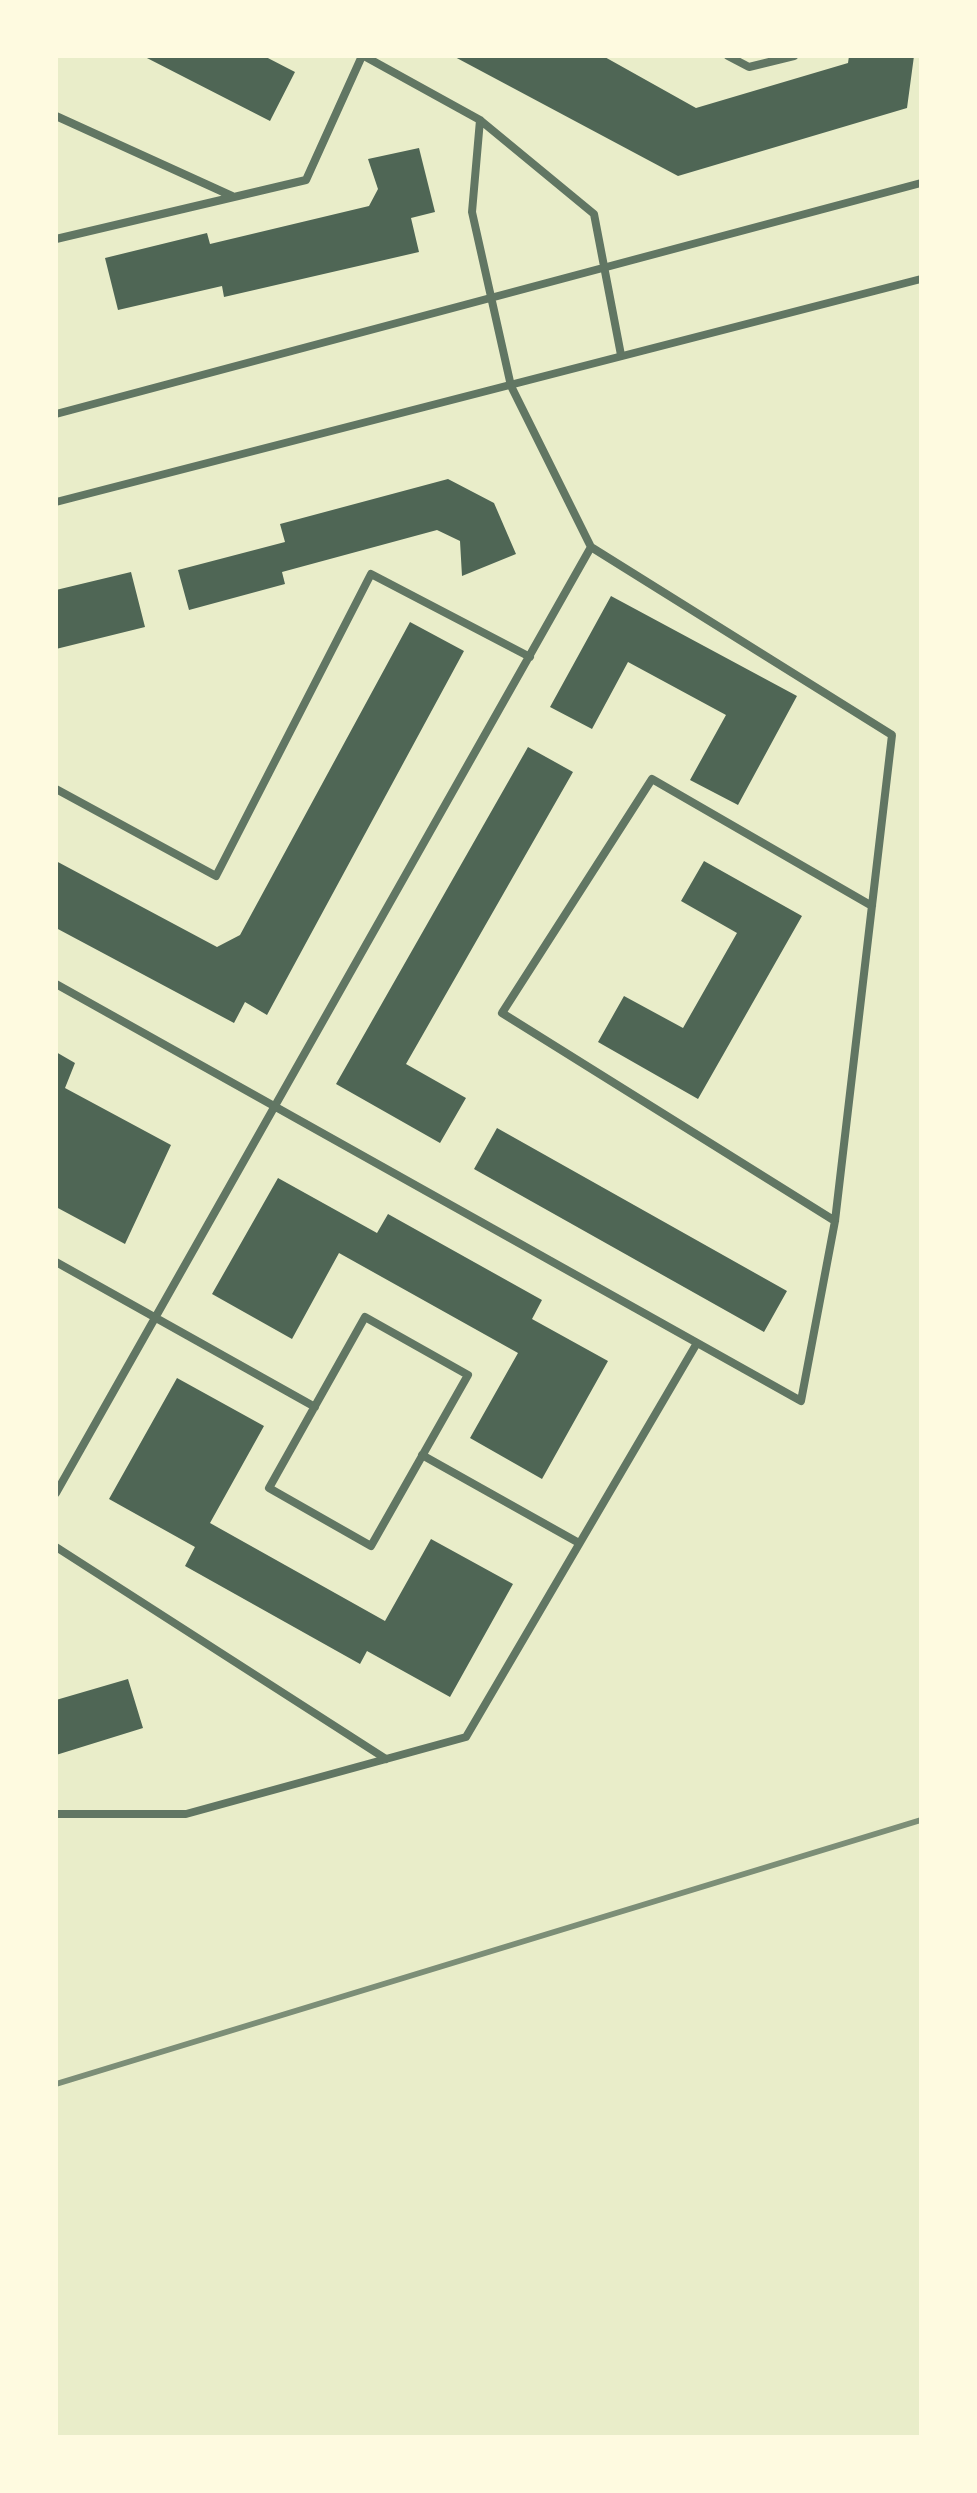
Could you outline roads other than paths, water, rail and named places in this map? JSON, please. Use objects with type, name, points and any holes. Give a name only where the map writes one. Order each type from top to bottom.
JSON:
[{"type":"street","points":[[56,239],[306,180],[363,56],[480,120],[594,214],[602,269],[621,355]]},
{"type":"street","points":[[728,56],[749,67],[794,56]]},
{"type":"street","points":[[56,116],[233,197]]},
{"type":"street","points":[[56,984],[801,1401],[835,1221],[892,735],[591,547],[511,386],[472,212],[480,120]]},
{"type":"street","points":[[56,414],[921,183]]},
{"type":"street","points":[[56,502],[921,279]]},
{"type":"street","points":[[56,1493],[591,547]]},
{"type":"street","points":[[56,789],[216,876],[371,574],[530,657]]},
{"type":"street","points":[[835,1221],[502,1013],[652,779],[872,906]]},
{"type":"street","points":[[56,1262],[315,1407]]},
{"type":"street","points":[[365,1317],[468,1375],[371,1546],[269,1488],[315,1407],[365,1317]]},
{"type":"street","points":[[56,1814],[186,1814],[466,1737],[697,1343]]},
{"type":"street","points":[[422,1455],[579,1543]]},
{"type":"street","points":[[56,1547],[386,1759]]},
{"type":"railway","points":[[56,2084],[921,1820]]}]
